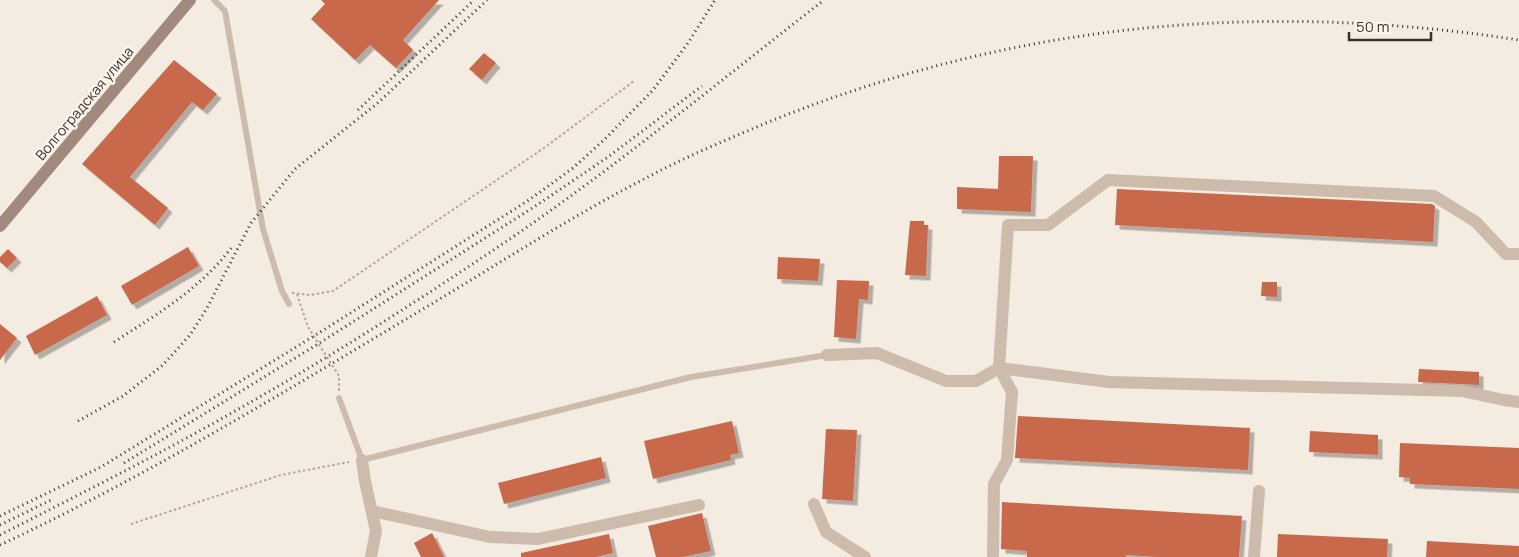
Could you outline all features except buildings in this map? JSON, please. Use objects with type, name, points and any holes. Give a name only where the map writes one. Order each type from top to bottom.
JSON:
[{"type":"main road","name":"Волгоградская улица","points":[[0,226],[190,0]]},
{"type":"street","points":[[994,557],[994,484],[1008,460],[1012,392],[999,368],[1008,225],[1048,225],[1108,180],[1434,196],[1476,222],[1506,254],[1519,254]]},
{"type":"street","points":[[827,355],[878,353],[946,381],[976,381],[999,368],[1109,382],[1462,391],[1519,402]]},
{"type":"street","points":[[362,460],[376,532],[371,557]]},
{"type":"street","points":[[1254,557],[1259,491]]},
{"type":"street","points":[[814,504],[826,532],[866,557]]},
{"type":"street","points":[[372,511],[490,537],[538,539],[699,505]]},
{"type":"lane","points":[[214,0],[225,11],[263,229],[282,291],[289,304]]},
{"type":"lane","points":[[339,398],[362,460],[690,377],[827,355]]},
{"type":"path","points":[[282,291],[310,295],[333,291],[544,148],[634,81]]},
{"type":"path","points":[[297,293],[308,327],[330,365],[339,376],[339,398]]},
{"type":"path","points":[[131,524],[282,475],[362,460]]},
{"type":"railway","points":[[358,110],[474,0]]},
{"type":"railway","points":[[78,421],[123,396],[163,365],[190,335],[207,308],[251,223],[295,169],[379,102],[487,0]]},
{"type":"railway","points":[[0,516],[101,467],[314,336],[529,200],[573,168],[605,139],[653,90],[688,43],[715,0]]},
{"type":"railway","points":[[0,535],[126,471],[308,369],[480,259],[612,166],[824,0]]},
{"type":"railway","points":[[0,545],[54,519],[212,434],[617,193],[721,142],[858,89],[951,62],[1043,42],[1136,29],[1230,22],[1325,22],[1422,28],[1519,40]]},
{"type":"railway","points":[[124,463],[318,344],[534,207],[608,157],[702,86]]},
{"type":"railway","points":[[114,342],[163,310],[192,288],[220,262],[232,247]]},
{"type":"railway","points":[[0,525],[51,500]]}]
